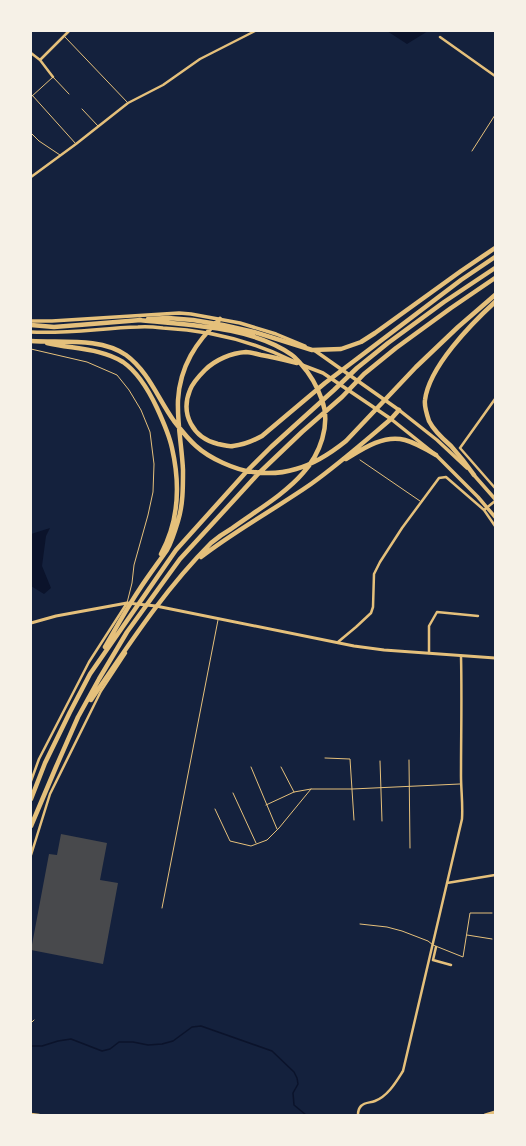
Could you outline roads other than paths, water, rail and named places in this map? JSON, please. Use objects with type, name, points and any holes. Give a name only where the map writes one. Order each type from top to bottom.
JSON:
[{"type":"highway","points":[[31,325],[54,327],[168,318],[193,320],[242,328],[312,350],[341,350],[361,342],[375,333],[461,270],[495,248]]},
{"type":"highway","points":[[297,363],[248,352],[232,354],[209,366],[194,382],[189,391],[187,400],[188,416],[195,431],[202,438],[212,443],[233,446],[252,441],[262,436],[325,383],[461,280],[495,257]]},
{"type":"highway","points":[[90,674],[176,550],[247,471],[357,368],[444,302],[495,268]]},
{"type":"highway","points":[[31,826],[78,717],[99,679],[127,632],[180,559],[258,474],[302,432],[342,397],[364,374],[396,348],[495,278]]},
{"type":"highway","points":[[33,341],[97,344],[114,349],[126,355],[146,374],[173,419],[196,446],[208,455],[239,469],[253,472],[280,472],[296,469],[309,464],[346,441],[416,367],[495,295]]},
{"type":"highway","points":[[474,475],[463,460],[435,431],[429,421],[425,402],[431,380],[439,367],[460,339],[495,302]]},
{"type":"highway","points":[[31,799],[45,763],[90,674],[127,608],[167,549],[178,520],[183,494],[178,401],[180,384],[184,369],[192,353],[206,333],[220,319]]},
{"type":"highway","points":[[78,717],[131,642],[171,588],[189,567],[213,542],[282,493],[303,473],[314,459],[323,435],[325,414],[323,403],[316,384],[293,355],[271,343],[242,334],[205,327],[139,320]]},
{"type":"highway","points":[[33,341],[91,350],[114,357],[132,369],[140,378],[154,401],[172,447],[178,496],[169,538],[149,574]]},
{"type":"highway","points":[[189,567],[228,536],[285,502],[313,483],[399,410]]},
{"type":"highway","points":[[332,467],[366,448],[381,441],[391,439],[403,439],[410,441],[436,455]]},
{"type":"main road","points":[[31,321],[178,313],[240,323],[293,340],[315,351],[399,410],[443,445],[474,475],[495,500]]},
{"type":"main road","points":[[192,331],[201,328],[199,316]]},
{"type":"main road","points":[[31,332],[65,332],[139,327],[181,329],[236,339],[269,350],[323,373],[391,418],[436,455],[495,517]]},
{"type":"street","points":[[40,60],[69,31]]},
{"type":"street","points":[[31,177],[99,127],[128,103],[163,85],[200,59],[255,31]]},
{"type":"street","points":[[440,37],[495,76]]},
{"type":"street","points":[[31,54],[40,60],[53,77]]},
{"type":"street","points":[[495,399],[460,448],[495,488]]},
{"type":"street","points":[[338,642],[371,613],[373,608],[374,574],[386,551],[438,478],[442,476],[446,477],[485,508],[495,526]]},
{"type":"street","points":[[485,508],[495,500]]},
{"type":"street","points":[[31,781],[39,759],[89,662],[127,603]]},
{"type":"street","points":[[31,623],[56,616],[127,603],[156,606],[384,650],[495,658]]},
{"type":"street","points":[[31,855],[50,794],[101,691],[156,606]]},
{"type":"street","points":[[429,654],[429,626],[437,612],[478,616]]},
{"type":"street","points":[[358,1115],[360,1106],[382,1097],[403,1071],[462,819],[461,656]]},
{"type":"street","points":[[447,883],[495,875]]},
{"type":"street","points":[[436,947],[433,960],[451,965]]},
{"type":"street","points":[[485,1115],[495,1112]]},
{"type":"street","points":[[31,1114],[39,1115]]},
{"type":"lane","points":[[64,36],[128,103]]},
{"type":"lane","points":[[69,94],[53,77],[32,96],[76,144]]},
{"type":"lane","points":[[82,109],[99,127]]},
{"type":"lane","points":[[472,151],[495,115]]},
{"type":"lane","points":[[31,133],[39,141],[60,155]]},
{"type":"lane","points":[[31,350],[86,362],[116,375],[129,390],[141,410],[150,432],[154,464],[154,492],[134,566],[127,603]]},
{"type":"lane","points":[[360,460],[421,502]]},
{"type":"lane","points":[[162,908],[218,618]]},
{"type":"lane","points":[[325,758],[350,760],[354,820]]},
{"type":"lane","points":[[408,760],[410,848]]},
{"type":"lane","points":[[380,761],[382,821]]},
{"type":"lane","points":[[251,767],[277,830]]},
{"type":"lane","points":[[281,767],[294,792]]},
{"type":"lane","points":[[266,805],[294,792],[311,789],[352,789],[461,784]]},
{"type":"lane","points":[[215,809],[230,841],[251,846],[267,840],[311,789]]},
{"type":"lane","points":[[234,793],[257,844]]},
{"type":"lane","points":[[360,924],[388,927],[402,931],[428,941],[436,947],[463,957],[470,913],[492,913]]},
{"type":"lane","points":[[467,935],[492,940]]},
{"type":"lane","points":[[31,1023],[34,1020]]},
{"type":"water","points":[[387,31],[428,31],[407,44]]},
{"type":"water","points":[[50,528],[46,536],[42,566],[51,588],[44,594],[31,586],[31,534]]},
{"type":"waterway","points":[[31,1046],[42,1046],[71,1039],[102,1051],[110,1049],[119,1042],[133,1042],[148,1045],[162,1044],[173,1041],[192,1027],[201,1026],[272,1051],[294,1072],[298,1084],[293,1093],[294,1105],[306,1115]]}]
